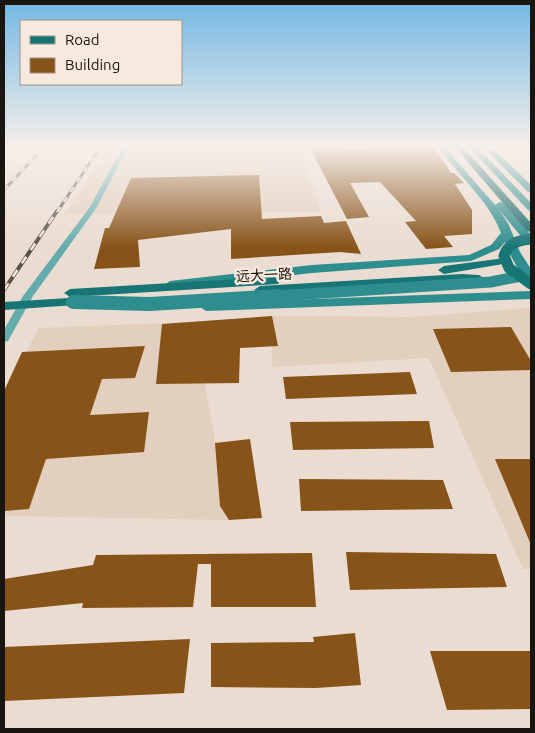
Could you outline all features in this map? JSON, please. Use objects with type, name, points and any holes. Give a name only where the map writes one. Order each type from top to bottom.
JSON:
[{"type":"highway","points":[[486,180],[530,235]]},
{"type":"highway","points":[[497,180],[531,217]]},
{"type":"main road","points":[[469,180],[493,208],[503,223],[514,252],[530,280]]},
{"type":"main road","points":[[480,180],[530,235],[508,246],[504,256],[509,268],[530,280]]},
{"type":"main road","points":[[505,180],[531,208]]},
{"type":"main road","points":[[515,180],[531,196]]},
{"type":"main road","points":[[521,180],[531,190]]},
{"type":"main road","points":[[133,289],[312,269],[464,259],[484,254],[495,247],[506,234]]},
{"type":"main road","name":"远大一路","points":[[4,306],[133,289],[450,270],[505,261]]},
{"type":"main road","name":"远大一路","points":[[4,297],[28,302],[150,304],[530,280]]},
{"type":"main road","points":[[28,302],[157,310],[531,295]]},
{"type":"street","points":[[4,339],[93,207],[107,180]]},
{"type":"shaded area","points":[[87,180],[310,180],[321,212],[65,214]]},
{"type":"shaded area","points":[[528,308],[531,312],[531,569],[523,569],[429,358],[272,367],[272,316],[411,317]]},
{"type":"shaded area","points":[[194,322],[229,520],[4,516],[4,391],[39,328]]},
{"type":"building","points":[[130,180],[259,180],[262,219],[321,216],[324,223],[346,221],[361,254],[340,252],[231,259],[231,229],[138,240],[140,267],[94,269],[105,228],[109,228]]},
{"type":"building","points":[[327,180],[461,180],[464,183],[455,184],[472,210],[472,234],[444,236],[453,247],[426,249],[405,222],[416,221],[380,182],[350,183],[369,217],[347,219]]},
{"type":"building","points":[[272,316],[278,346],[240,348],[239,383],[156,384],[162,324]]},
{"type":"building","points":[[511,327],[531,361],[531,370],[451,372],[433,329]]},
{"type":"building","points":[[145,346],[135,378],[102,379],[90,415],[149,412],[144,452],[46,459],[29,509],[4,511],[4,391],[22,352]]},
{"type":"building","points":[[410,372],[417,394],[286,399],[283,377]]},
{"type":"building","points":[[429,421],[434,448],[293,450],[290,422]]},
{"type":"building","points":[[250,439],[262,518],[229,520],[220,506],[215,443]]},
{"type":"building","points":[[495,459],[531,459],[531,545]]},
{"type":"building","points":[[299,479],[443,480],[453,509],[301,511]]},
{"type":"building","points":[[346,552],[496,554],[507,587],[350,590]]},
{"type":"building","points":[[312,553],[316,607],[211,607],[211,564],[198,564],[193,607],[82,608],[83,603],[4,611],[4,579],[93,565],[96,555]]},
{"type":"building","points":[[355,633],[361,685],[316,688],[211,687],[211,643],[314,642],[313,637]]},
{"type":"building","points":[[190,639],[184,693],[4,701],[4,647]]},
{"type":"building","points":[[430,651],[531,651],[531,709],[447,710]]},
{"type":"railway","points":[[4,190],[13,180]]},
{"type":"railway","points":[[57,212],[78,180]]},
{"type":"railway","points":[[4,290],[57,211]]}]
